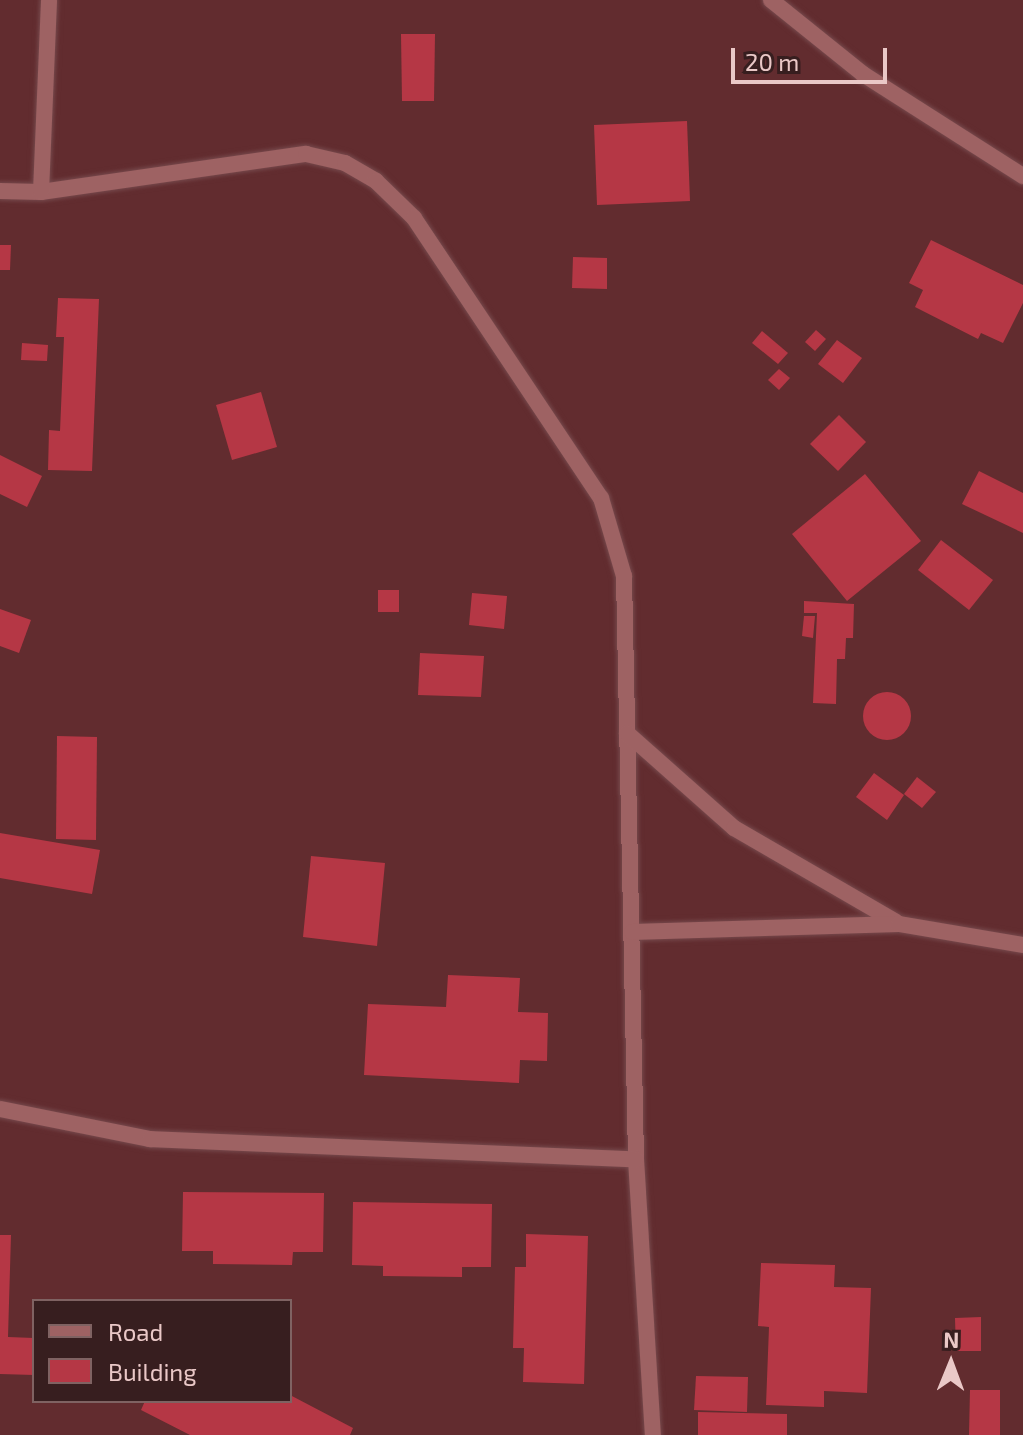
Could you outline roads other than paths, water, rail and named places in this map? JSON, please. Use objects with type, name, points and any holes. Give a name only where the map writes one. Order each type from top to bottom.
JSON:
[{"type":"street","points":[[41,192],[49,0]]},
{"type":"street","points":[[771,0],[863,74],[1023,176]]},
{"type":"street","points":[[0,191],[41,192],[306,154],[345,163],[376,181],[414,218],[601,498],[624,576],[636,1159],[653,1435]]},
{"type":"street","points":[[627,733],[734,828],[899,924]]},
{"type":"street","points":[[632,932],[899,924],[1023,945]]},
{"type":"street","points":[[0,1109],[150,1139],[636,1159]]}]
